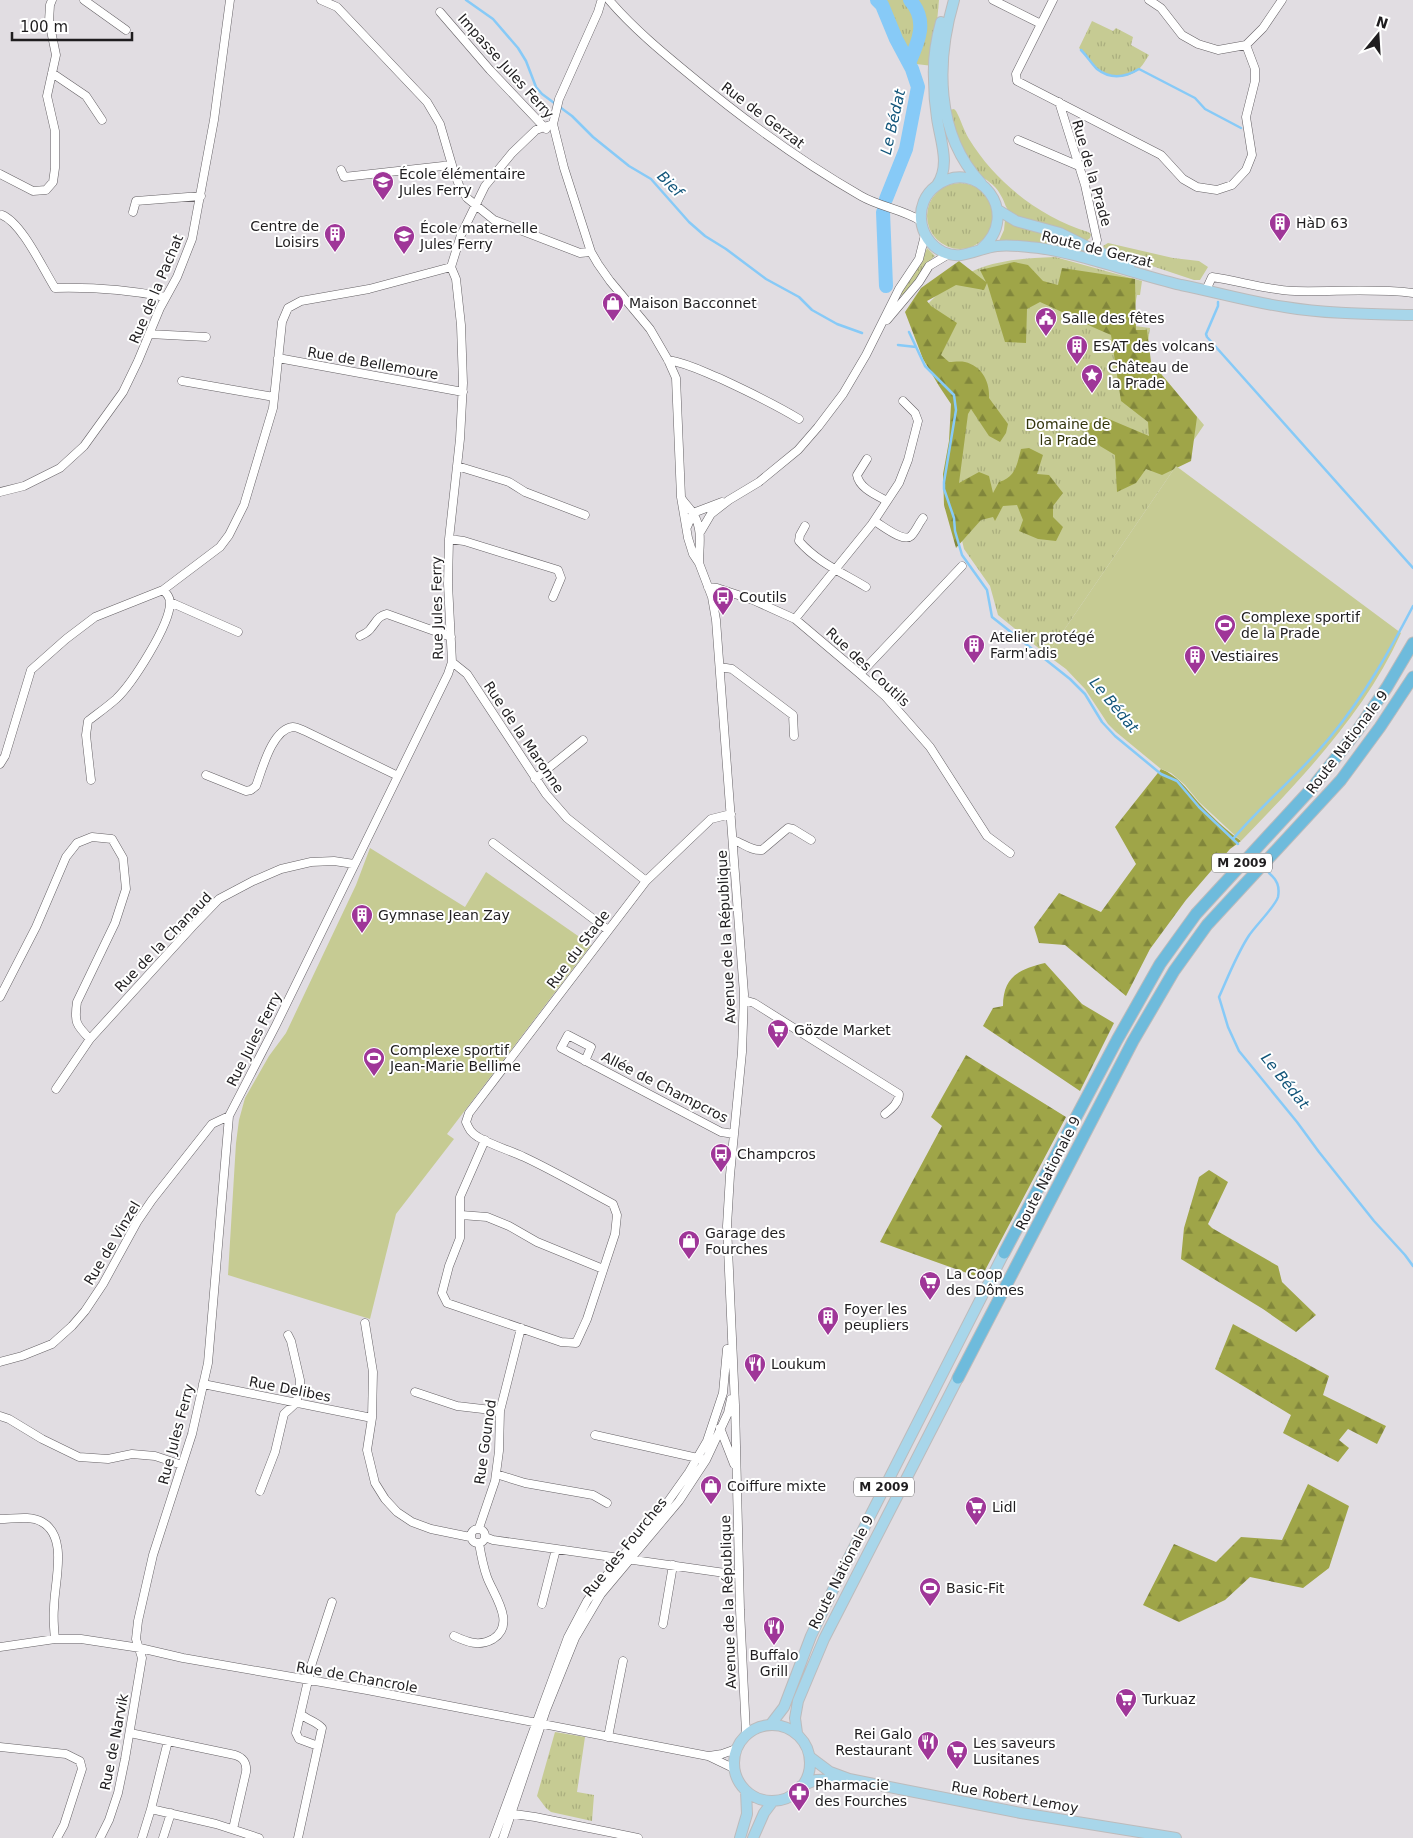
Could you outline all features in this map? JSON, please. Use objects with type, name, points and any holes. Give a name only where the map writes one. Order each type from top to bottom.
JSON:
[{"type":"highway","name":"Route Nationale 9","points":[[1004,1253],[1147,984],[1178,937],[1242,863],[1312,788],[1357,731],[1388,687],[1413,643]]},
{"type":"highway","name":"Route Nationale 9","points":[[958,1378],[1133,1041],[1174,971],[1206,925],[1341,780],[1380,727],[1413,677]]},
{"type":"main road","points":[[937,185],[944,167],[944,156],[937,117],[934,75],[938,34],[947,0]]},
{"type":"main road","points":[[954,0],[945,34],[942,61],[944,106],[953,140],[971,172],[986,188],[992,195],[998,210],[998,219],[993,236],[981,249],[971,254],[960,256],[949,254],[935,247],[925,235],[921,221],[922,205],[930,191],[946,180],[957,178],[972,180],[986,188]]},
{"type":"main road","name":"Route de Gerzat","points":[[998,210],[1016,220],[1060,233],[1122,262],[1206,290]]},
{"type":"main road","name":"Route de Gerzat","points":[[981,249],[999,246],[1019,246],[1054,250],[1206,290],[1286,308],[1320,312],[1413,315]]},
{"type":"main road","name":"Route de Gerzat","points":[[1378,314],[1413,319]]},
{"type":"main road","name":"M 2009","points":[[771,1724],[784,1707],[808,1644],[841,1573],[1004,1253]]},
{"type":"main road","name":"Route Nationale 9","points":[[797,1734],[795,1718],[798,1701],[824,1639],[958,1378]]},
{"type":"main road","points":[[771,1724],[780,1725],[797,1734],[803,1740],[810,1757],[809,1771],[801,1786],[790,1797],[773,1801],[760,1800],[746,1792],[736,1779],[733,1768],[733,1757],[736,1748],[746,1733],[757,1727],[771,1724]]},
{"type":"main road","name":"Rue Robert Lemoy","points":[[810,1757],[830,1772],[849,1778],[1021,1813],[1148,1836],[1176,1838]]},
{"type":"main road","name":"Rue Robert Lemoy","points":[[801,1786],[816,1780],[849,1778]]},
{"type":"main road","points":[[740,1838],[747,1814],[746,1792]]},
{"type":"main road","points":[[753,1838],[767,1807],[773,1801]]},
{"type":"street","points":[[0,174],[33,191],[46,190],[53,182],[55,131],[47,96],[56,55],[49,21],[52,0]]},
{"type":"street","points":[[84,0],[126,30]]},
{"type":"street","name":"Rue de la Pachat","points":[[0,492],[24,486],[60,468],[84,446],[123,392],[177,277],[192,239],[201,196],[221,75],[230,0]]},
{"type":"street","points":[[321,0],[337,7],[427,102],[440,124],[459,185],[467,198],[494,220],[580,253],[592,252]]},
{"type":"street","points":[[337,7],[343,0]]},
{"type":"street","points":[[993,0],[1041,24]]},
{"type":"street","points":[[1053,0],[1016,74],[1017,81],[1161,155],[1183,179],[1197,187],[1217,190],[1232,184],[1246,170],[1252,155],[1246,116],[1255,81],[1255,69],[1246,45]]},
{"type":"street","points":[[1149,0],[1161,8],[1182,35],[1198,44],[1218,50],[1246,45],[1262,28],[1282,0]]},
{"type":"street","name":"Avenue de la République","points":[[605,1],[598,12],[559,99],[553,124],[564,168],[592,252],[598,264],[650,329],[676,378],[679,412],[680,496],[688,538],[712,597],[716,620],[744,1000],[742,1052],[727,1226],[746,1733]]},
{"type":"street","name":"Rue de Gerzat","points":[[605,1],[660,51],[752,125],[784,148],[864,198],[907,213],[921,221]]},
{"type":"street","name":"Impasse Jules Ferry","points":[[440,12],[542,127],[555,135]]},
{"type":"street","points":[[52,74],[86,96],[102,120]]},
{"type":"street","name":"Rue de la Prade","points":[[1059,102],[1079,166],[1096,231],[1097,240],[1094,250]]},
{"type":"street","points":[[0,764],[5,756],[31,670],[66,639],[95,617],[163,590],[220,547],[229,535],[244,506],[269,425],[282,322],[285,313],[292,305],[301,301],[369,289],[451,267],[461,235],[485,186],[512,154],[536,130],[553,124]]},
{"type":"street","points":[[1018,140],[1079,166]]},
{"type":"street","points":[[341,170],[344,177],[452,165]]},
{"type":"street","points":[[133,212],[136,201],[201,196]]},
{"type":"street","points":[[2,215],[9,218],[32,247],[55,288],[111,289],[166,297]]},
{"type":"street","points":[[874,341],[899,289],[919,259],[925,235]]},
{"type":"street","points":[[701,531],[711,514],[729,500],[759,482],[798,450],[842,394],[891,315],[919,282],[929,266],[949,254]]},
{"type":"street","name":"Rue Jules Ferry","points":[[140,1648],[136,1638],[138,1621],[153,1555],[192,1434],[209,1353],[229,1116],[276,1025],[448,674],[452,662],[448,584],[449,539],[463,392],[461,325],[456,279],[451,267]]},
{"type":"street","points":[[1206,290],[1212,278],[1292,291],[1337,292],[1364,290],[1413,293]]},
{"type":"street","points":[[149,334],[206,337]]},
{"type":"street","name":"Rue de Bellemoure","points":[[278,358],[463,392]]},
{"type":"street","points":[[668,360],[682,362],[770,401],[799,419]]},
{"type":"street","points":[[182,381],[274,397]]},
{"type":"street","points":[[795,619],[874,521],[899,483],[908,460],[918,421],[915,413],[903,401]]},
{"type":"street","points":[[867,459],[857,475],[858,481],[887,502]]},
{"type":"street","points":[[457,466],[509,482],[525,492],[585,515]]},
{"type":"street","name":"Avenue de la République","points":[[680,496],[693,513],[701,531],[699,563]]},
{"type":"street","points":[[687,527],[693,513],[729,500]]},
{"type":"street","points":[[874,521],[898,536],[907,538],[923,518]]},
{"type":"street","points":[[805,526],[799,541],[816,558],[866,587]]},
{"type":"street","points":[[449,539],[464,541],[558,570],[561,578],[557,590],[552,597]]},
{"type":"street","points":[[860,674],[962,566]]},
{"type":"street","name":"Rue des Coutils","points":[[708,587],[717,588],[753,600],[795,619],[860,674],[886,697],[930,747],[937,761],[987,836],[1010,853]]},
{"type":"street","points":[[91,780],[86,735],[88,721],[116,699],[140,668],[160,633],[169,611],[170,602],[168,595],[163,590]]},
{"type":"street","points":[[170,602],[238,632]]},
{"type":"street","points":[[360,636],[370,630],[381,615],[388,614],[451,636]]},
{"type":"street","name":"Rue de la Maronne","points":[[452,662],[467,674],[535,779],[567,818],[646,881]]},
{"type":"street","points":[[720,667],[732,670],[793,715],[794,736]]},
{"type":"street","points":[[206,775],[246,791],[251,790],[256,786],[274,740],[284,730],[294,727],[398,776]]},
{"type":"street","points":[[535,779],[582,740]]},
{"type":"street","name":"Rue du Stade","points":[[485,1140],[471,1132],[466,1122],[469,1113],[646,881],[711,819],[731,814]]},
{"type":"street","points":[[733,840],[753,850],[762,850],[788,828],[811,840]]},
{"type":"street","points":[[0,997],[36,927],[66,857],[77,843],[92,837],[112,839],[123,858],[126,889],[115,923],[76,1002],[75,1013],[78,1027],[90,1039]]},
{"type":"street","points":[[493,843],[608,930]]},
{"type":"street","name":"Rue de la Chanaud","points":[[56,1090],[90,1039],[192,926],[219,900],[253,881],[281,869],[311,862],[334,861],[354,864]]},
{"type":"street","points":[[744,1000],[754,1003],[899,1094],[899,1098],[893,1108],[885,1114]]},
{"type":"street","name":"Allée de Champcros","points":[[585,1061],[721,1132],[734,1134]]},
{"type":"street","name":"Rue de Vinzel","points":[[0,1362],[22,1356],[52,1344],[72,1326],[85,1311],[152,1200],[212,1124],[229,1116]]},
{"type":"street","points":[[485,1140],[524,1157],[613,1204],[617,1215],[614,1234],[587,1319],[576,1343],[561,1342],[447,1303],[442,1293],[449,1266],[460,1238],[461,1214],[460,1197],[485,1140]]},
{"type":"street","points":[[461,1214],[487,1217],[509,1226],[536,1242],[603,1269]]},
{"type":"street","name":"Avenue de la République","points":[[715,1420],[723,1393],[730,1312]]},
{"type":"street","points":[[365,1323],[373,1372],[372,1418],[367,1450],[375,1483],[385,1499],[397,1512],[412,1522],[430,1529],[470,1537],[472,1541],[479,1543]]},
{"type":"street","name":"Rue Gounod","points":[[479,1528],[495,1481],[500,1411],[521,1328]]},
{"type":"street","points":[[260,1492],[275,1452],[284,1414],[296,1403],[300,1380],[288,1335]]},
{"type":"street","name":"Rue Delibes","points":[[203,1384],[372,1418]]},
{"type":"street","name":"Rue des Fourches","points":[[539,1723],[575,1638],[594,1604],[679,1501],[706,1460],[728,1413],[734,1390]]},
{"type":"street","points":[[416,1392],[457,1406],[500,1411]]},
{"type":"street","points":[[0,1416],[10,1419],[42,1440],[79,1456],[108,1459],[132,1454],[156,1456],[182,1465]]},
{"type":"street","points":[[715,1420],[721,1430],[736,1470]]},
{"type":"street","name":"Rue des Fourches","points":[[539,1723],[568,1637],[587,1601],[620,1558],[668,1502],[698,1458],[715,1420]]},
{"type":"street","points":[[595,1435],[706,1460]]},
{"type":"street","points":[[496,1474],[534,1485],[593,1495],[607,1503]]},
{"type":"street","points":[[0,1519],[26,1518],[41,1522],[53,1531],[57,1545],[58,1571],[54,1608],[55,1639]]},
{"type":"street","points":[[470,1537],[472,1530],[479,1528],[483,1530],[485,1536],[493,1540],[739,1576]]},
{"type":"street","points":[[479,1543],[485,1536]]},
{"type":"street","points":[[454,1636],[470,1643],[486,1643],[498,1636],[504,1622],[501,1604],[483,1567],[479,1543]]},
{"type":"street","points":[[542,1604],[556,1549]]},
{"type":"street","points":[[662,1624],[673,1565]]},
{"type":"street","points":[[318,1746],[299,1739],[296,1733],[308,1680],[332,1602]]},
{"type":"street","name":"Rue de Chancrole","points":[[0,1647],[55,1639],[81,1640],[140,1648],[183,1658],[708,1756],[733,1768]]},
{"type":"street","name":"Rue de Narvik","points":[[100,1838],[109,1820],[118,1793],[142,1658],[140,1648]]},
{"type":"street","points":[[608,1737],[623,1662]]},
{"type":"street","points":[[298,1838],[322,1728],[300,1714]]},
{"type":"street","points":[[494,1838],[507,1813],[539,1723]]},
{"type":"street","points":[[130,1732],[235,1755],[244,1760],[247,1766],[233,1829]]},
{"type":"street","points":[[142,1838],[168,1740]]},
{"type":"street","points":[[0,1746],[66,1754],[80,1761],[82,1770],[64,1825],[57,1838]]},
{"type":"street","name":"Rue de Chancrole","points":[[708,1756],[722,1754],[736,1748]]},
{"type":"street","points":[[151,1808],[208,1821],[259,1838]]},
{"type":"street","points":[[163,1838],[171,1813]]},
{"type":"street","points":[[503,1838],[507,1813]]},
{"type":"street","points":[[507,1813],[638,1838]]},
{"type":"green space","points":[[878,0],[939,0],[933,66],[916,64]]},
{"type":"green space","points":[[1092,21],[1113,31],[1116,28],[1133,37],[1131,45],[1149,55],[1143,65],[1130,75],[1119,77],[1102,72],[1095,66],[1079,48]]},
{"type":"green space","points":[[954,109],[967,136],[980,155],[1006,184],[1036,208],[1070,226],[1088,232],[1091,234],[1090,238],[1085,242],[1014,216],[995,187],[978,173],[968,160],[959,143],[949,110]]},
{"type":"green space","points":[[953,183],[967,183],[979,188],[988,197],[993,209],[991,229],[984,240],[967,249],[953,249],[941,244],[932,235],[927,223],[927,209],[932,197],[941,188]]},
{"type":"green space","points":[[1005,219],[1059,237],[1095,254],[1094,257],[999,241],[1004,230]]},
{"type":"green space","points":[[1108,243],[1173,258],[1199,261],[1208,267],[1200,280],[1194,280],[1107,251],[1103,246]]},
{"type":"green space","points":[[927,248],[935,256],[930,260],[909,290],[899,296],[923,259]]},
{"type":"green space","name":"Domaine de la Prade","points":[[1055,257],[1142,281],[1140,295],[1137,295],[1134,311],[1137,312],[1135,326],[1150,328],[1146,356],[1204,425],[1047,655],[998,615],[990,586],[964,549],[949,485],[961,410],[933,371],[925,307],[954,281],[984,267],[1000,262]]},
{"type":"green space","points":[[959,261],[986,282],[980,270],[1014,262],[1028,265],[1043,281],[1058,285],[1062,268],[1135,279],[1136,330],[1147,330],[1151,362],[1197,417],[1191,461],[1162,475],[1146,469],[1136,483],[1117,492],[1115,455],[1100,446],[1083,426],[1104,417],[1149,436],[1148,422],[1121,401],[1111,335],[1040,302],[1027,309],[1026,343],[1005,342],[987,283],[984,290],[956,285],[927,301],[931,306],[957,323],[941,355],[949,362],[965,362],[980,371],[988,386],[989,398],[1008,424],[1006,433],[1000,442],[989,436],[971,409],[968,414],[959,483],[979,472],[989,476],[993,493],[999,482],[1009,477],[1015,469],[1021,449],[1029,448],[1043,455],[1037,474],[1049,475],[1063,493],[1053,506],[1053,517],[1063,527],[1056,541],[1038,539],[1019,531],[1023,520],[1017,505],[1003,506],[995,521],[993,517],[981,520],[956,548],[944,505],[943,474],[949,441],[951,404],[923,359],[905,312],[921,288]]},
{"type":"green space","name":"Complexe sportif de la Prade","points":[[1176,466],[1401,633],[1369,691],[1330,744],[1241,841],[1199,802],[1185,785],[1171,773],[1161,769],[1116,732],[1108,724],[1085,689],[1066,669],[1047,655]]},
{"type":"green space","points":[[1161,769],[1186,787],[1213,818],[1241,841],[1230,849],[1186,900],[1150,949],[1126,996],[1065,945],[1039,943],[1034,927],[1059,893],[1101,912],[1136,864],[1115,827]]},
{"type":"green space","name":"Complexe sportif Jean-Marie Bellime","points":[[370,848],[465,907],[486,872],[591,945],[447,1134],[454,1139],[396,1214],[370,1319],[228,1275],[236,1143],[239,1120],[245,1098],[269,1056],[286,1033],[356,885]]},
{"type":"green space","points":[[1045,963],[1082,1004],[1114,1023],[1080,1091],[983,1026],[993,1008],[1003,1006],[1009,981],[1027,968]]},
{"type":"green space","points":[[966,1055],[1066,1117],[981,1278],[880,1242],[942,1126],[931,1117]]},
{"type":"green space","points":[[1209,1170],[1228,1182],[1208,1224],[1278,1266],[1282,1282],[1316,1315],[1296,1332],[1263,1309],[1181,1259],[1184,1228],[1199,1177]]},
{"type":"green space","points":[[1233,1324],[1329,1376],[1323,1395],[1386,1426],[1377,1444],[1348,1429],[1339,1440],[1349,1448],[1338,1462],[1283,1433],[1291,1415],[1215,1369]]},
{"type":"green space","points":[[1308,1484],[1349,1506],[1329,1568],[1303,1588],[1250,1577],[1225,1600],[1179,1622],[1143,1605],[1174,1544],[1216,1562],[1241,1537],[1282,1540]]},
{"type":"green space","points":[[555,1732],[585,1737],[577,1792],[594,1795],[592,1821],[551,1812],[537,1796]]},
{"type":"waterway","name":"Bief","points":[[466,0],[493,19],[518,48],[526,61],[536,87],[542,94],[572,116],[593,137],[629,166],[651,179],[689,222],[705,236],[766,279],[799,297],[812,310],[837,324],[862,333]]},
{"type":"waterway","name":"Le Bédat","points":[[877,0],[882,5],[896,39],[912,69],[918,87],[906,149],[886,199]]},
{"type":"waterway","points":[[909,63],[920,31],[919,15],[910,0]]},
{"type":"waterway","points":[[1081,50],[1097,69],[1108,75],[1124,75],[1139,69],[1195,98],[1205,109],[1241,128]]},
{"type":"waterway","name":"Le Bédat","points":[[883,212],[886,286]]},
{"type":"waterway","points":[[1218,302],[1206,334],[1207,337],[1413,568]]},
{"type":"waterway","name":"Le Bédat","points":[[909,332],[925,366],[954,395],[956,410],[944,489],[954,518],[955,531],[962,555],[987,590],[992,617],[1070,679],[1085,694],[1102,722],[1115,736],[1161,774],[1177,781],[1199,807],[1238,844]]},
{"type":"waterway","name":"Bief","points":[[898,345],[916,347]]},
{"type":"waterway","points":[[1233,839],[1307,763],[1343,721],[1375,673],[1413,606]]},
{"type":"waterway","name":"Le Bédat","points":[[1269,873],[1277,884],[1279,890],[1278,897],[1244,944],[1219,997],[1228,1027],[1239,1051],[1374,1221],[1413,1266]]},
{"type":"place","name":"École élémentaire Jules Ferry","points":[[383,201]]},
{"type":"place","name":"HàD 63","points":[[1280,242]]},
{"type":"place","name":"Centre de Loisirs","points":[[335,253]]},
{"type":"place","name":"École maternelle Jules Ferry","points":[[404,255]]},
{"type":"place","name":"Maison Bacconnet","points":[[613,322]]},
{"type":"place","name":"Salle des fêtes","points":[[1046,337]]},
{"type":"place","name":"ESAT des volcans","points":[[1077,365]]},
{"type":"place","name":"Château de la Prade","points":[[1092,394]]},
{"type":"place","name":"Coutils","points":[[723,616]]},
{"type":"place","name":"Complexe sportif de la Prade","points":[[1225,644]]},
{"type":"place","name":"Atelier protégé Farm'adis","points":[[974,664]]},
{"type":"place","name":"Vestiaires","points":[[1195,675]]},
{"type":"place","name":"Gymnase Jean Zay","points":[[362,934]]},
{"type":"place","name":"Gözde Market","points":[[778,1049]]},
{"type":"place","name":"Complexe sportif Jean-Marie Bellime","points":[[374,1077]]},
{"type":"place","name":"Champcros","points":[[721,1173]]},
{"type":"place","name":"Garage des Fourches","points":[[689,1260]]},
{"type":"place","name":"La Coop des Dômes","points":[[930,1301]]},
{"type":"place","name":"Foyer les peupliers","points":[[828,1336]]},
{"type":"place","name":"Loukum","points":[[755,1383]]},
{"type":"place","name":"Coiffure mixte","points":[[711,1505]]},
{"type":"place","name":"Lidl","points":[[976,1526]]},
{"type":"place","name":"Basic-Fit","points":[[930,1607]]},
{"type":"place","name":"Buffalo Grill","points":[[774,1646]]},
{"type":"place","name":"Turkuaz","points":[[1126,1718]]},
{"type":"place","name":"Rei Galo Restaurant","points":[[928,1761]]},
{"type":"place","name":"Les saveurs Lusitanes","points":[[957,1770]]},
{"type":"place","name":"Pharmacie des Fourches","points":[[799,1812]]}]
